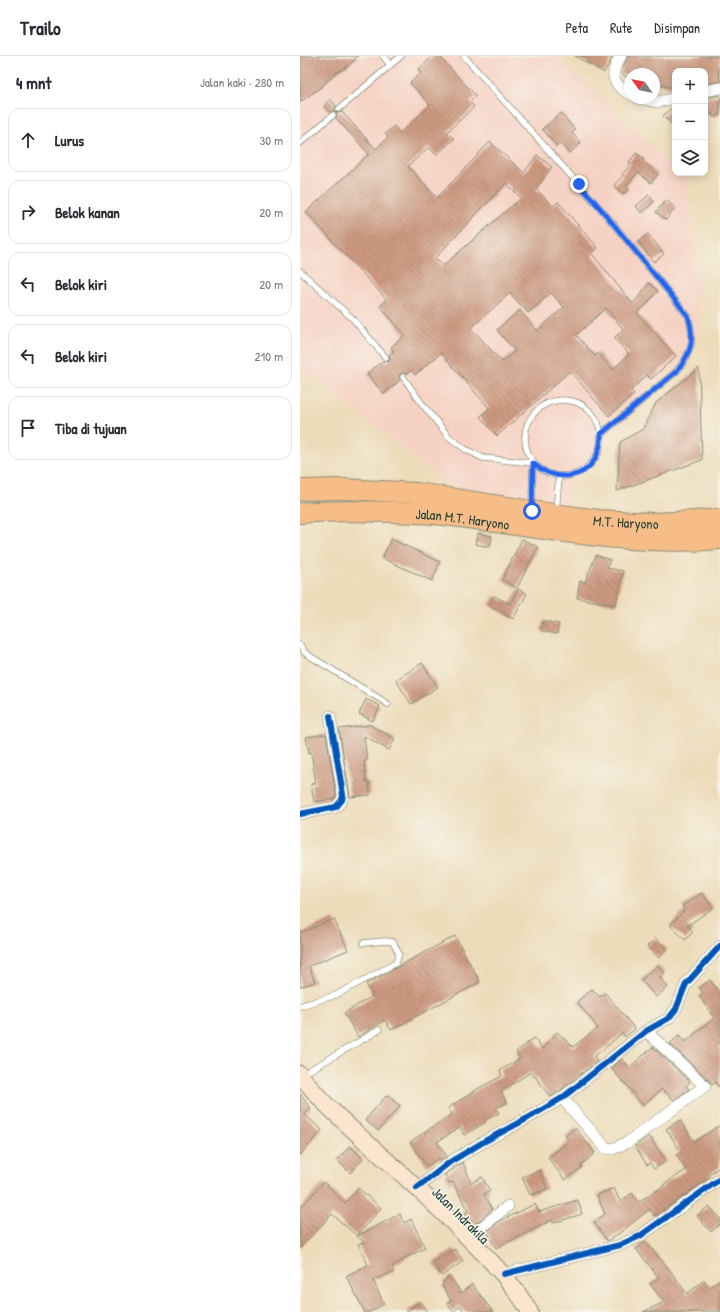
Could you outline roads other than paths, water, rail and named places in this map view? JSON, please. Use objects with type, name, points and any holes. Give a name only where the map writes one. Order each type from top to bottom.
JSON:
[{"type":"highway","name":"Jalan M.T. Haryono","points":[[300,490],[344,489],[417,493],[613,538],[657,541],[696,541],[720,539]]},
{"type":"highway","name":"Jalan M.T. Haryono","points":[[300,513],[319,511],[364,511],[531,519]]},
{"type":"highway","name":"M.T. Haryono","points":[[531,519],[556,515],[598,520],[653,523],[720,519]]},
{"type":"street","points":[[621,56],[617,62],[614,72],[614,79],[618,86],[624,90]]},
{"type":"street","points":[[708,90],[720,88]]},
{"type":"street","points":[[660,102],[672,99]]},
{"type":"street","points":[[300,814],[336,807],[342,800],[343,795],[330,716]]},
{"type":"street","points":[[417,1188],[450,1162],[484,1141],[562,1098],[646,1031],[668,1018],[676,1009],[686,984],[720,946]]},
{"type":"street","points":[[562,1098],[606,1148],[613,1149],[628,1142],[705,1086],[646,1031]]},
{"type":"street","name":"Jalan Indrakila","points":[[300,1075],[346,1123],[417,1188],[504,1274],[530,1312]]},
{"type":"street","points":[[504,1274],[620,1245],[640,1236],[720,1179]]},
{"type":"street","points":[[468,1238],[508,1206]]},
{"type":"lane","points":[[383,56],[390,65]]},
{"type":"lane","points":[[339,109],[401,56]]},
{"type":"lane","points":[[464,56],[606,215],[688,316],[692,326],[693,338],[687,359],[672,376],[601,434]]},
{"type":"lane","points":[[300,143],[333,115]]},
{"type":"lane","points":[[300,271],[353,319],[386,358]]},
{"type":"lane","points":[[403,377],[449,437],[465,448],[483,458],[533,463]]},
{"type":"lane","points":[[560,399],[572,400],[582,404],[592,412],[598,422],[601,434],[597,456],[590,465],[581,472],[559,476],[549,474],[533,463],[527,452],[524,441],[525,429],[530,418],[538,408],[548,402],[560,399]]},
{"type":"lane","points":[[531,519],[533,463]]},
{"type":"lane","points":[[556,515],[559,476]]},
{"type":"lane","points":[[300,645],[306,653],[388,704]]},
{"type":"lane","points":[[300,1006],[336,995],[396,962],[399,954],[393,942],[385,941],[363,943]]},
{"type":"lane","points":[[300,1075],[379,1030]]}]
